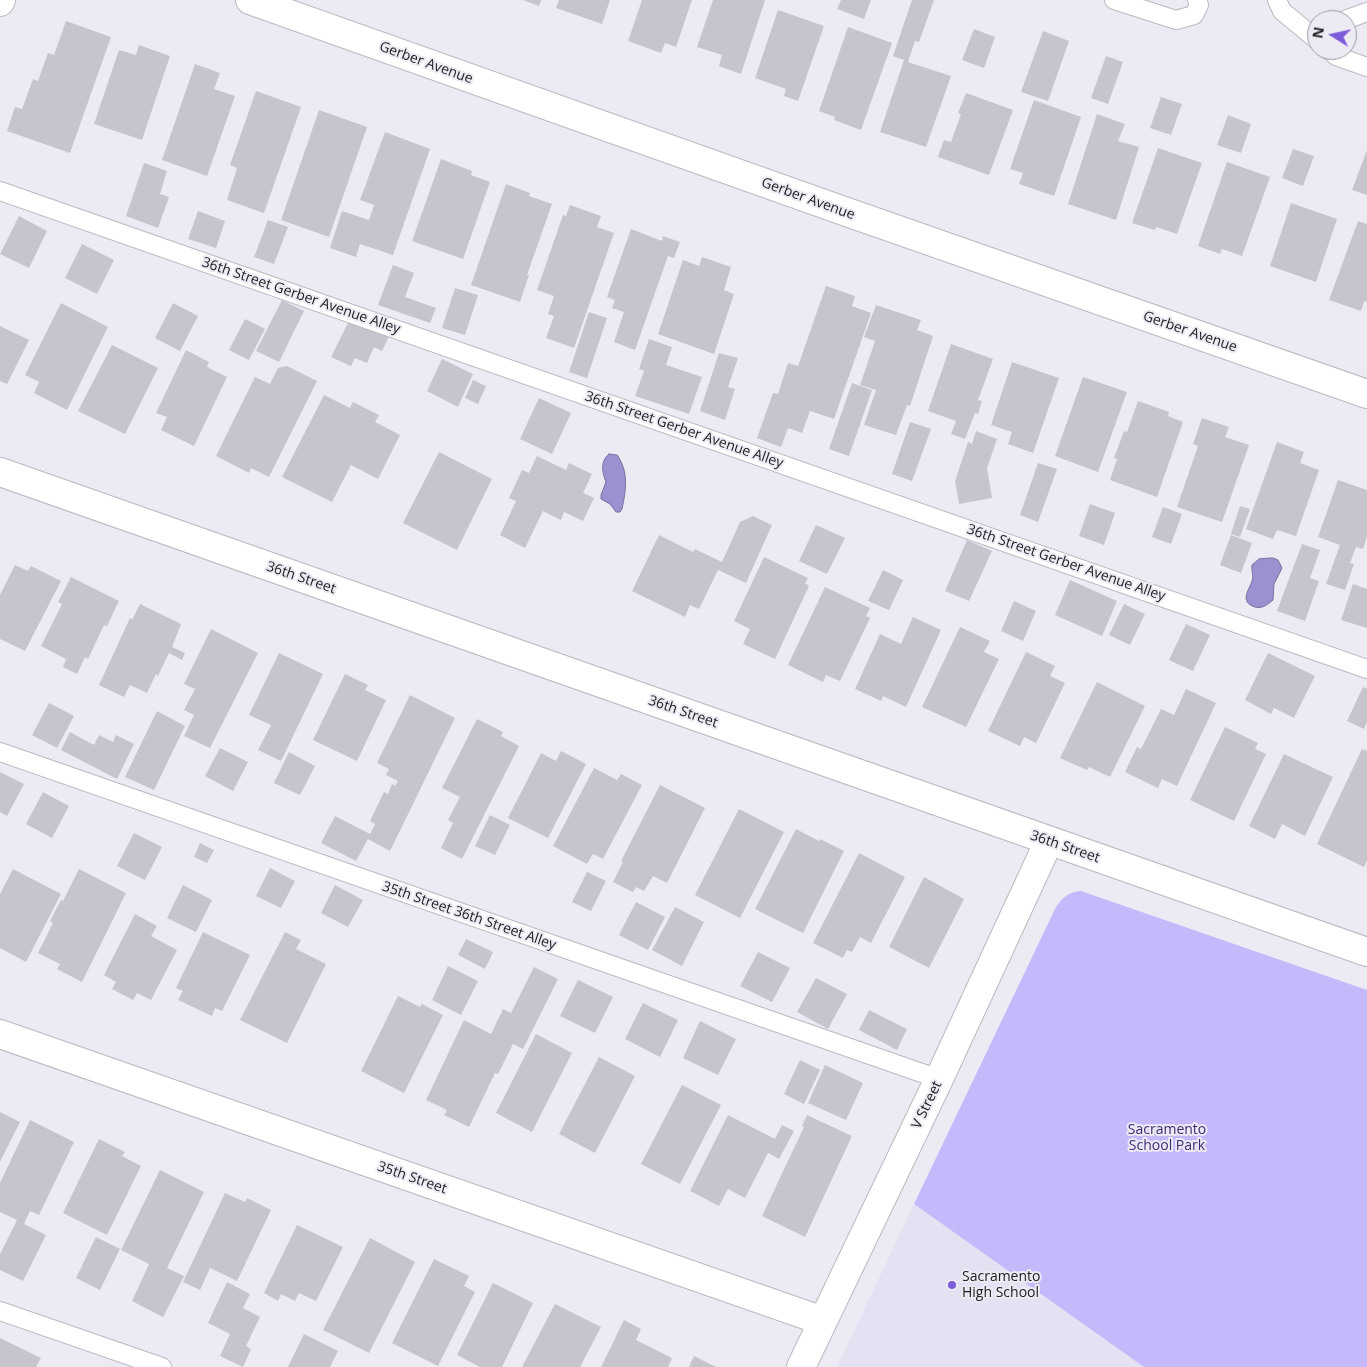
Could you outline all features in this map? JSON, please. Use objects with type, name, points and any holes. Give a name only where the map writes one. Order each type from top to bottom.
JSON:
[{"type":"street","name":"Gerber Avenue","points":[[250,0],[1367,394]]},
{"type":"street","name":"36th Street","points":[[0,472],[1367,952]]},
{"type":"street","name":"V Street","points":[[801,1367],[939,1080],[1049,841]]},
{"type":"street","name":"35th Street","points":[[0,1034],[823,1321]]},
{"type":"lane","points":[[1114,0],[1176,20],[1194,15],[1199,5],[1197,0]]},
{"type":"lane","points":[[1278,0],[1282,11],[1307,30]]},
{"type":"lane","points":[[1347,60],[1367,67]]},
{"type":"lane","name":"36th Street Gerber Avenue Alley","points":[[0,191],[1367,669]]},
{"type":"lane","name":"35th Street 36th Street Alley","points":[[0,752],[939,1080]]},
{"type":"lane","points":[[0,1311],[162,1367]]},
{"type":"shaded area","points":[[609,454],[617,455],[625,474],[625,495],[620,512],[616,512],[610,504],[601,499],[606,482],[603,463]]},
{"type":"shaded area","points":[[1273,558],[1278,560],[1282,568],[1274,584],[1273,600],[1262,607],[1250,605],[1247,602],[1246,596],[1253,579],[1252,565],[1259,559]]},
{"type":"shaded area","name":"Sacramento High School","points":[[914,1204],[1144,1367],[837,1367]]},
{"type":"green space","name":"Sacramento School Park","points":[[1081,891],[1367,990],[1367,1367],[1144,1367],[914,1204],[1056,907],[1067,896]]},
{"type":"building","points":[[523,0],[541,0],[539,6]]},
{"type":"building","points":[[559,0],[610,0],[602,24],[556,8]]},
{"type":"building","points":[[642,0],[692,0],[676,47],[665,43],[661,53],[628,41]]},
{"type":"building","points":[[713,0],[765,0],[741,74],[719,66],[722,55],[697,47]]},
{"type":"building","points":[[841,0],[871,0],[864,19],[837,9]]},
{"type":"building","points":[[912,0],[934,0],[919,42],[915,41],[908,62],[951,76],[926,147],[880,132],[904,60],[893,56]]},
{"type":"building","points":[[778,10],[824,26],[798,101],[784,96],[786,89],[755,78]]},
{"type":"building","points":[[66,21],[111,37],[70,153],[7,131],[15,107],[22,109],[33,79],[38,81],[48,53],[54,55]]},
{"type":"building","points":[[848,27],[892,43],[861,130],[834,120],[835,117],[819,111]]},
{"type":"building","points":[[974,29],[995,37],[984,68],[962,60]]},
{"type":"building","points":[[1043,31],[1069,41],[1048,101],[1021,92]]},
{"type":"building","points":[[139,45],[170,56],[142,140],[94,124],[119,50],[136,55]]},
{"type":"building","points":[[1106,56],[1123,62],[1108,104],[1091,98]]},
{"type":"building","points":[[195,64],[220,73],[214,89],[235,96],[207,176],[162,160]]},
{"type":"building","points":[[256,91],[301,107],[264,213],[227,200],[237,168],[230,165]]},
{"type":"building","points":[[966,93],[1013,110],[989,175],[938,157],[944,140],[951,142],[961,114],[958,113]]},
{"type":"building","points":[[1161,97],[1182,104],[1171,135],[1150,128]]},
{"type":"building","points":[[1034,100],[1081,117],[1054,196],[1019,184],[1023,173],[1010,169]]},
{"type":"building","points":[[319,110],[367,127],[329,237],[281,220]]},
{"type":"building","points":[[1097,114],[1125,124],[1118,141],[1139,147],[1116,220],[1068,204]]},
{"type":"building","points":[[1228,115],[1251,124],[1241,153],[1217,145]]},
{"type":"building","points":[[385,132],[430,149],[393,255],[360,244],[356,257],[330,248],[342,211],[369,220],[374,205],[360,200]]},
{"type":"building","points":[[1158,148],[1202,163],[1177,234],[1156,227],[1155,230],[1132,223]]},
{"type":"building","points":[[1293,149],[1314,156],[1303,186],[1282,178]]},
{"type":"building","points":[[1367,150],[1367,195],[1352,190]]},
{"type":"building","points":[[441,159],[472,171],[471,175],[490,182],[463,259],[412,241]]},
{"type":"building","points":[[1227,162],[1270,177],[1242,256],[1222,249],[1220,254],[1198,246]]},
{"type":"building","points":[[144,163],[167,171],[160,194],[169,197],[158,228],[126,216]]},
{"type":"building","points":[[506,184],[530,193],[529,196],[552,204],[527,275],[529,275],[520,302],[471,285]]},
{"type":"building","points":[[1291,203],[1337,219],[1316,282],[1270,266]]},
{"type":"building","points":[[570,205],[601,216],[597,227],[614,233],[574,348],[546,338],[554,316],[548,314],[554,296],[537,290],[563,215],[566,216]]},
{"type":"building","points":[[198,211],[225,221],[216,248],[188,239]]},
{"type":"building","points":[[19,216],[47,231],[29,268],[0,254]]},
{"type":"building","points":[[268,220],[288,227],[274,264],[254,257]]},
{"type":"building","points":[[1358,221],[1367,224],[1367,302],[1364,301],[1361,311],[1329,300]]},
{"type":"building","points":[[631,229],[662,241],[663,236],[680,242],[674,258],[668,256],[635,350],[614,342],[624,312],[612,308],[615,300],[607,297]]},
{"type":"building","points":[[82,244],[114,260],[97,294],[65,278]]},
{"type":"building","points":[[702,257],[731,267],[724,290],[734,294],[714,354],[658,334],[683,260],[699,266]]},
{"type":"building","points":[[393,265],[414,273],[405,297],[436,308],[430,323],[378,305]]},
{"type":"building","points":[[826,286],[855,296],[852,306],[871,313],[834,419],[810,411],[802,433],[788,428],[781,447],[757,438],[773,393],[778,394],[788,363],[798,366]]},
{"type":"building","points":[[455,288],[478,295],[465,335],[442,328]]},
{"type":"building","points":[[282,300],[304,311],[279,362],[256,351]]},
{"type":"building","points":[[61,303],[108,327],[67,410],[34,393],[39,382],[25,375]]},
{"type":"building","points":[[173,303],[198,316],[180,351],[155,338]]},
{"type":"building","points":[[876,305],[921,320],[917,330],[933,336],[910,406],[907,405],[896,435],[864,425],[876,390],[860,385],[875,341],[864,337]]},
{"type":"building","points":[[589,312],[607,318],[587,378],[569,372]]},
{"type":"building","points":[[351,317],[389,336],[382,351],[374,347],[367,363],[355,358],[351,366],[331,357]]},
{"type":"building","points":[[245,319],[265,329],[249,360],[229,350]]},
{"type":"building","points":[[0,326],[29,340],[7,384],[0,381]]},
{"type":"building","points":[[649,339],[672,347],[666,365],[702,377],[689,414],[635,396],[644,371],[639,369]]},
{"type":"building","points":[[951,344],[993,359],[978,400],[982,401],[978,414],[975,413],[965,439],[951,434],[956,421],[928,411]]},
{"type":"building","points":[[112,345],[158,368],[125,434],[78,411]]},
{"type":"building","points":[[186,350],[209,362],[207,367],[227,377],[194,446],[161,430],[167,417],[156,413]]},
{"type":"building","points":[[719,353],[738,358],[728,387],[735,389],[725,420],[700,411]]},
{"type":"building","points":[[442,359],[473,374],[458,407],[427,391]]},
{"type":"building","points":[[1012,362],[1059,378],[1033,453],[1008,444],[1012,432],[991,425]]},
{"type":"building","points":[[287,366],[317,381],[269,477],[251,468],[249,473],[216,456],[255,377],[270,384],[278,368]]},
{"type":"building","points":[[1083,377],[1127,392],[1098,472],[1055,456]]},
{"type":"building","points":[[473,380],[486,386],[478,404],[465,398]]},
{"type":"building","points":[[852,383],[872,390],[849,456],[829,449]]},
{"type":"building","points":[[324,395],[350,408],[353,402],[379,415],[375,422],[400,435],[378,479],[351,465],[332,502],[282,477]]},
{"type":"building","points":[[539,398],[571,413],[552,454],[520,439]]},
{"type":"building","points":[[1138,401],[1169,412],[1168,416],[1183,422],[1157,497],[1110,480],[1117,459],[1114,458],[1124,431],[1127,432]]},
{"type":"building","points":[[1202,418],[1229,427],[1225,437],[1249,445],[1222,522],[1177,507],[1198,446],[1193,444]]},
{"type":"building","points":[[910,422],[931,429],[912,481],[892,474]]},
{"type":"building","points":[[976,431],[997,439],[987,468],[992,498],[959,504],[955,481],[968,442],[972,444]]},
{"type":"building","points":[[1277,442],[1304,452],[1300,463],[1319,470],[1296,536],[1277,530],[1273,539],[1246,529]]},
{"type":"building","points":[[439,452],[492,479],[457,550],[403,523]]},
{"type":"building","points":[[537,456],[566,470],[569,463],[592,474],[583,493],[594,498],[583,521],[564,512],[561,520],[543,511],[525,548],[500,535],[516,501],[509,498],[522,470],[529,473]]},
{"type":"building","points":[[1038,463],[1057,469],[1038,522],[1020,515]]},
{"type":"building","points":[[1338,480],[1367,490],[1367,536],[1363,549],[1356,547],[1350,563],[1354,564],[1345,590],[1326,584],[1340,545],[1318,537]]},
{"type":"building","points":[[1090,504],[1115,513],[1104,545],[1079,536]]},
{"type":"building","points":[[1240,506],[1250,509],[1240,537],[1231,534]]},
{"type":"building","points":[[1163,507],[1182,514],[1171,544],[1152,537]]},
{"type":"building","points":[[753,516],[772,525],[746,583],[718,570],[699,609],[690,605],[685,617],[632,591],[659,535],[693,552],[695,549],[722,562],[740,522]]},
{"type":"building","points":[[816,525],[845,538],[827,574],[799,561]]},
{"type":"building","points":[[1231,535],[1252,543],[1241,573],[1220,565]]},
{"type":"building","points":[[967,540],[992,551],[969,601],[945,591]]},
{"type":"building","points":[[1302,544],[1320,550],[1310,578],[1319,581],[1305,621],[1277,611]]},
{"type":"building","points":[[764,557],[808,578],[805,583],[809,586],[775,659],[743,644],[750,629],[734,621]]},
{"type":"building","points":[[15,565],[28,571],[31,566],[61,581],[25,651],[0,639],[0,595]]},
{"type":"building","points":[[883,570],[903,580],[889,610],[868,601]]},
{"type":"building","points":[[71,577],[119,601],[107,626],[104,625],[88,659],[85,657],[77,674],[63,667],[66,659],[41,646],[62,604],[58,602]]},
{"type":"building","points":[[1070,580],[1117,601],[1102,636],[1055,615]]},
{"type":"building","points":[[1353,584],[1367,589],[1367,628],[1341,620]]},
{"type":"building","points":[[825,587],[870,608],[866,616],[870,618],[840,681],[826,675],[823,682],[788,665]]},
{"type":"building","points":[[1014,601],[1036,611],[1023,641],[1001,631]]},
{"type":"building","points":[[140,604],[181,624],[172,647],[185,653],[182,660],[169,653],[147,693],[130,685],[124,697],[99,685],[130,618],[132,620]]},
{"type":"building","points":[[1124,604],[1145,614],[1130,645],[1109,635]]},
{"type":"building","points":[[913,617],[941,630],[906,707],[883,696],[881,701],[855,689],[880,634],[901,644]]},
{"type":"building","points":[[1186,624],[1210,635],[1193,671],[1169,660]]},
{"type":"building","points":[[960,627],[990,641],[984,652],[999,659],[966,727],[922,707]]},
{"type":"building","points":[[211,629],[258,653],[210,748],[184,736],[194,715],[184,710],[195,689],[184,684]]},
{"type":"building","points":[[1026,652],[1055,666],[1050,676],[1065,683],[1036,743],[1024,737],[1020,746],[988,731]]},
{"type":"building","points":[[279,653],[323,674],[281,761],[258,750],[271,725],[249,715]]},
{"type":"building","points":[[1268,653],[1315,676],[1294,718],[1274,708],[1271,714],[1245,700]]},
{"type":"building","points":[[345,674],[368,685],[365,690],[386,700],[357,761],[313,740]]},
{"type":"building","points":[[1097,682],[1145,706],[1110,777],[1089,767],[1087,770],[1060,758]]},
{"type":"building","points":[[1363,687],[1367,689],[1367,722],[1364,729],[1347,721]]},
{"type":"building","points":[[1186,689],[1216,703],[1177,786],[1162,779],[1158,788],[1125,772],[1137,747],[1141,749],[1161,709],[1174,715]]},
{"type":"building","points":[[410,695],[455,718],[390,851],[368,839],[356,861],[321,843],[335,816],[370,834],[375,824],[370,821],[384,792],[388,794],[392,784],[395,786],[398,781],[386,775],[389,769],[377,763]]},
{"type":"building","points":[[49,703],[74,716],[57,748],[32,735]]},
{"type":"building","points":[[157,711],[185,726],[154,790],[125,777]]},
{"type":"building","points":[[477,719],[503,732],[501,736],[519,746],[462,859],[441,848],[453,823],[448,820],[460,797],[442,788]]},
{"type":"building","points":[[1225,727],[1258,743],[1255,749],[1266,754],[1234,821],[1190,800]]},
{"type":"building","points":[[70,732],[94,745],[99,735],[113,742],[116,735],[134,744],[117,779],[61,750]]},
{"type":"building","points":[[220,748],[248,762],[233,791],[205,776]]},
{"type":"building","points":[[1362,749],[1367,751],[1367,860],[1364,867],[1317,844]]},
{"type":"building","points":[[561,751],[586,764],[548,838],[508,818],[541,753],[556,761]]},
{"type":"building","points":[[289,752],[315,766],[300,795],[274,783]]},
{"type":"building","points":[[1284,754],[1333,777],[1305,836],[1282,824],[1275,839],[1249,826]]},
{"type":"building","points":[[594,768],[617,780],[621,774],[642,785],[603,859],[593,854],[587,864],[553,846]]},
{"type":"building","points":[[0,772],[24,784],[7,816],[0,812]]},
{"type":"building","points":[[660,785],[705,808],[667,883],[653,876],[644,891],[636,887],[633,892],[613,882],[623,862],[621,861]]},
{"type":"building","points":[[43,792],[69,806],[52,838],[26,824]]},
{"type":"building","points":[[739,809],[784,832],[740,918],[695,895]]},
{"type":"building","points":[[490,815],[510,825],[495,855],[475,846]]},
{"type":"building","points":[[796,829],[844,851],[803,933],[755,909]]},
{"type":"building","points":[[134,833],[162,847],[145,880],[117,866]]},
{"type":"building","points":[[200,843],[214,850],[207,863],[194,857]]},
{"type":"building","points":[[859,853],[905,877],[871,943],[860,937],[852,952],[847,950],[843,958],[813,943]]},
{"type":"building","points":[[270,868],[295,881],[281,908],[256,896]]},
{"type":"building","points":[[13,869],[61,894],[26,962],[0,948],[0,894]]},
{"type":"building","points":[[79,869],[126,893],[82,982],[57,969],[60,964],[38,953],[53,923],[50,921],[61,900],[63,901]]},
{"type":"building","points":[[587,872],[606,881],[591,911],[572,902]]},
{"type":"building","points":[[924,877],[964,899],[929,968],[889,947]]},
{"type":"building","points":[[183,885],[212,900],[196,932],[167,918]]},
{"type":"building","points":[[335,885],[363,900],[348,927],[321,913]]},
{"type":"building","points":[[636,902],[665,917],[648,950],[619,935]]},
{"type":"building","points":[[675,907],[704,922],[682,966],[652,950]]},
{"type":"building","points":[[135,914],[157,926],[151,936],[177,950],[151,1000],[137,993],[133,1000],[112,989],[116,982],[104,975]]},
{"type":"building","points":[[203,932],[250,955],[222,1011],[215,1008],[212,1016],[178,1000],[183,991],[176,988]]},
{"type":"building","points":[[285,932],[301,940],[296,949],[326,964],[287,1043],[240,1020]]},
{"type":"building","points":[[466,939],[493,952],[485,969],[458,955]]},
{"type":"building","points":[[758,952],[790,968],[772,1002],[740,986]]},
{"type":"building","points":[[448,966],[478,981],[461,1015],[432,1000]]},
{"type":"building","points":[[534,967],[558,979],[523,1049],[513,1044],[498,1074],[495,1073],[469,1127],[444,1115],[447,1110],[426,1100],[464,1020],[491,1034],[503,1009],[511,1013]]},
{"type":"building","points":[[816,978],[847,994],[828,1029],[797,1012]]},
{"type":"building","points":[[578,980],[613,997],[595,1033],[560,1016]]},
{"type":"building","points":[[398,996],[420,1007],[422,1004],[443,1015],[404,1093],[361,1071]]},
{"type":"building","points":[[643,1003],[678,1020],[660,1057],[625,1039]]},
{"type":"building","points":[[869,1010],[907,1029],[897,1050],[859,1030]]},
{"type":"building","points":[[700,1021],[736,1039],[718,1075],[683,1058]]},
{"type":"building","points":[[536,1034],[572,1053],[532,1132],[496,1113]]},
{"type":"building","points":[[599,1057],[635,1076],[595,1153],[559,1134]]},
{"type":"building","points":[[800,1060],[820,1070],[804,1104],[784,1094]]},
{"type":"building","points":[[825,1065],[863,1083],[846,1120],[808,1103]]},
{"type":"building","points":[[682,1085],[721,1105],[680,1184],[641,1164]]},
{"type":"building","points":[[0,1112],[20,1122],[0,1162]]},
{"type":"building","points":[[728,1115],[775,1139],[782,1125],[794,1131],[779,1159],[768,1153],[745,1198],[728,1189],[719,1206],[690,1191]]},
{"type":"building","points":[[807,1115],[852,1136],[805,1237],[762,1216],[804,1127],[802,1126]]},
{"type":"building","points":[[30,1120],[74,1142],[39,1215],[30,1211],[24,1224],[46,1235],[23,1281],[0,1270],[0,1254],[17,1220],[0,1212],[0,1183]]},
{"type":"building","points":[[99,1139],[125,1152],[122,1156],[141,1166],[107,1235],[63,1213]]},
{"type":"building","points":[[160,1170],[204,1192],[167,1268],[184,1276],[163,1317],[132,1301],[149,1264],[121,1250]]},
{"type":"building","points":[[225,1193],[245,1202],[247,1198],[271,1210],[237,1281],[210,1268],[200,1290],[183,1282]]},
{"type":"building","points":[[297,1225],[343,1247],[316,1301],[299,1293],[295,1301],[281,1294],[278,1301],[264,1293]]},
{"type":"building","points":[[96,1237],[120,1249],[100,1290],[76,1278]]},
{"type":"building","points":[[370,1238],[415,1262],[369,1353],[323,1330]]},
{"type":"building","points":[[434,1259],[469,1276],[464,1286],[475,1292],[438,1366],[392,1343]]},
{"type":"building","points":[[227,1282],[250,1294],[243,1308],[260,1317],[246,1346],[251,1349],[243,1367],[220,1356],[230,1334],[208,1323]]},
{"type":"building","points":[[493,1283],[533,1303],[502,1367],[480,1367],[457,1355]]},
{"type":"building","points":[[555,1304],[601,1327],[580,1367],[522,1367]]},
{"type":"building","points":[[624,1320],[641,1329],[636,1340],[672,1358],[668,1367],[601,1367]]},
{"type":"building","points":[[304,1334],[338,1351],[330,1367],[288,1367]]},
{"type":"building","points":[[0,1338],[41,1358],[36,1367],[0,1367]]},
{"type":"building","points":[[694,1356],[716,1367],[689,1367]]},
{"type":"place","name":"Sacramento High School","points":[[952,1285]]}]
